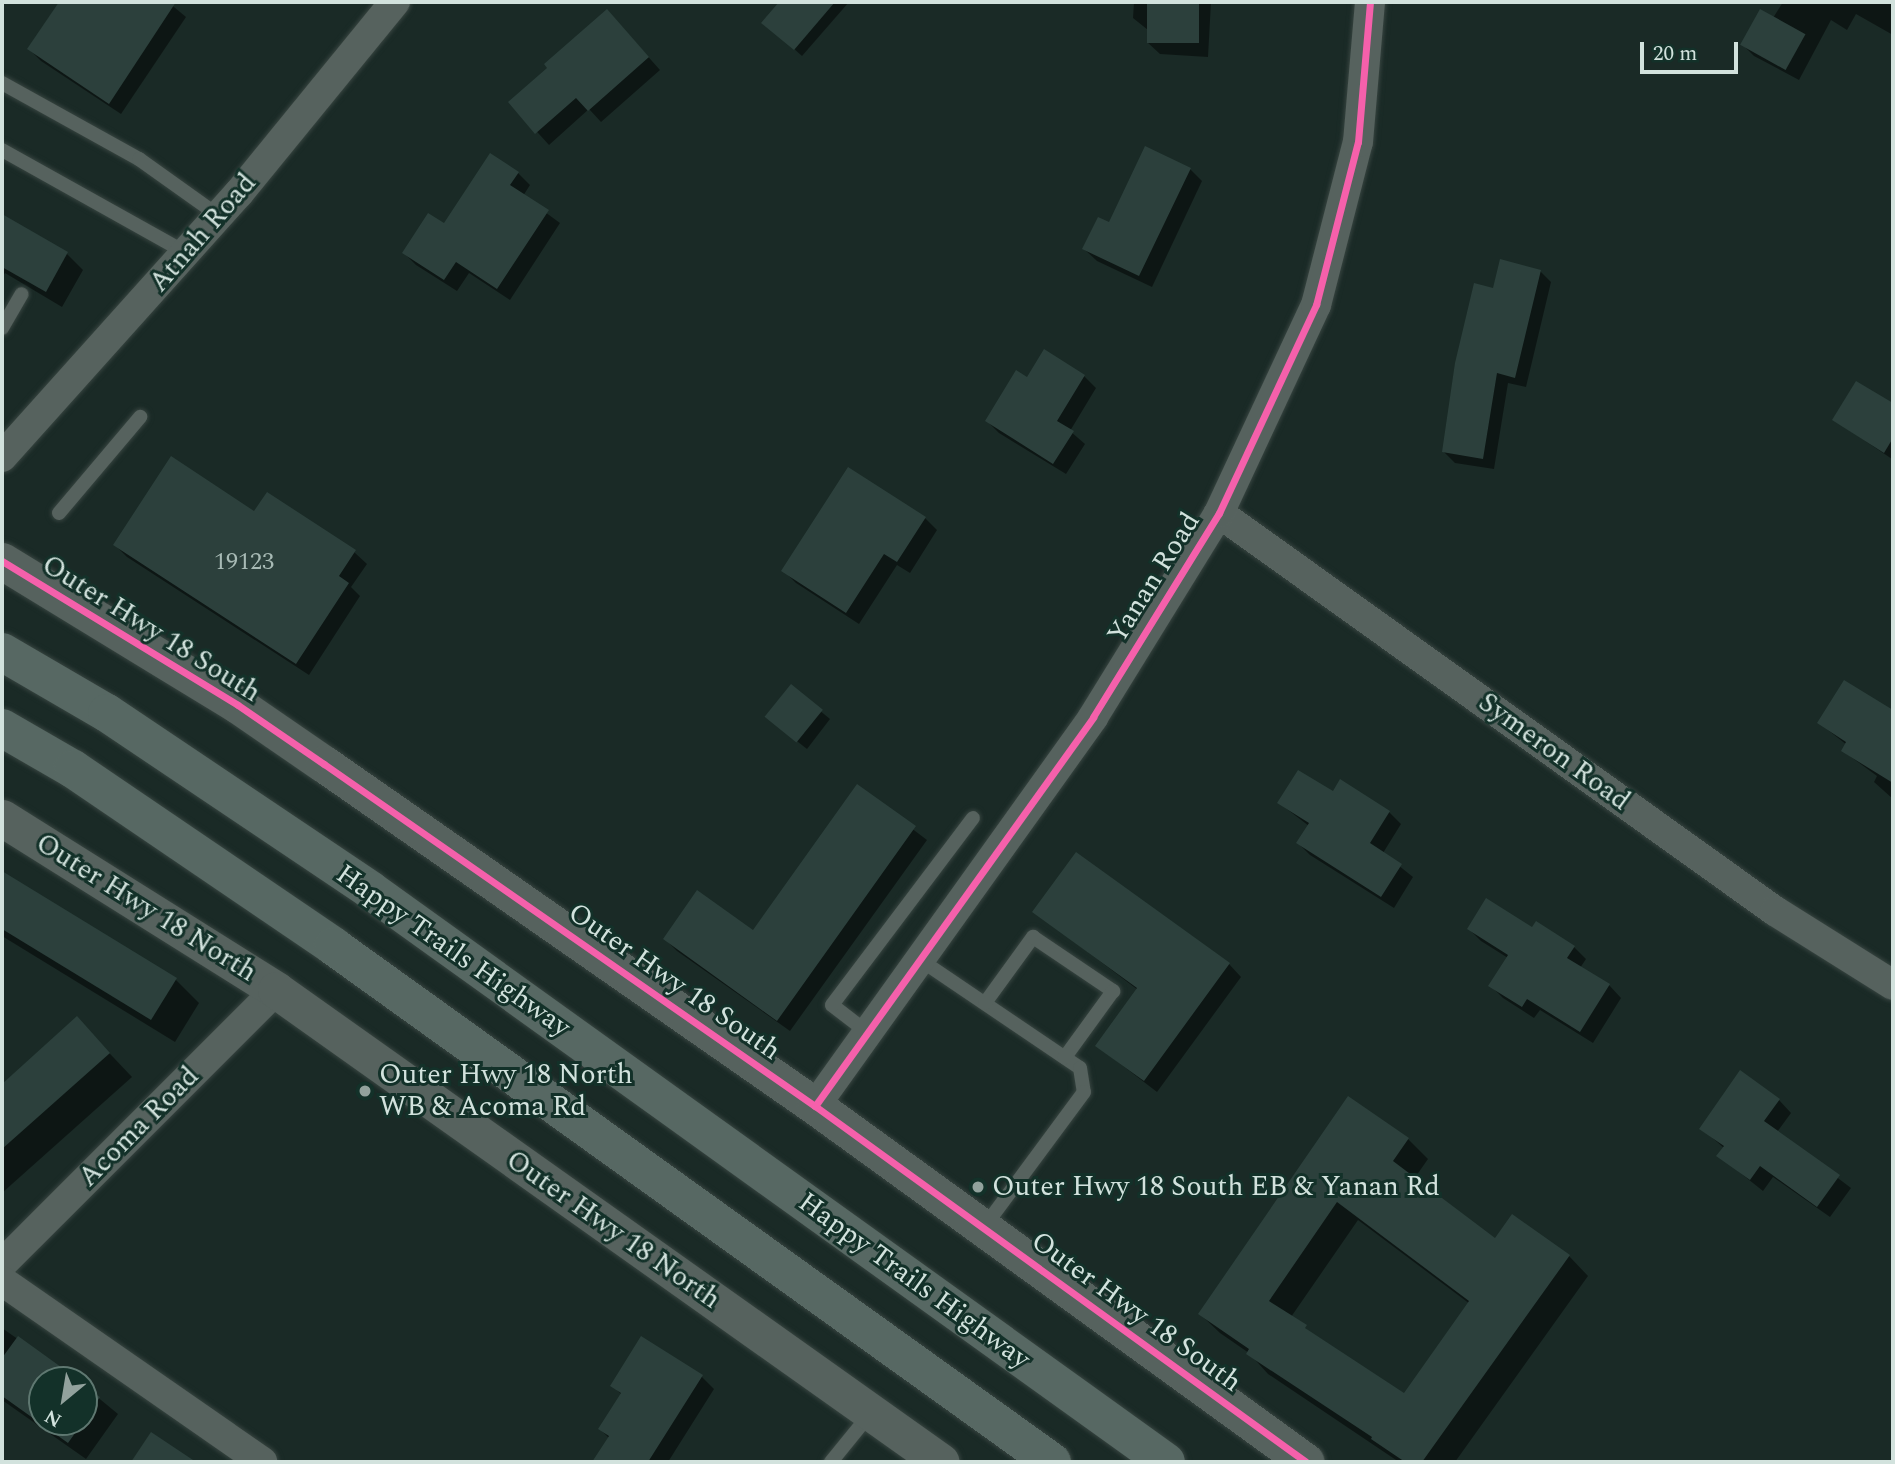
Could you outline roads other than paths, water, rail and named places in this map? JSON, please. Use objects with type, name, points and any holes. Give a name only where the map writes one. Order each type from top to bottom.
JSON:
[{"type":"main road","name":"Happy Trails Highway","points":[[2,652],[107,713],[370,890],[1166,1462]]},
{"type":"main road","points":[[2,727],[73,769],[333,946],[1052,1462]]},
{"type":"street","name":"Atnah Road","points":[[2,457],[219,216],[395,2]]},
{"type":"street","name":"Yanan Road","points":[[815,1106],[1093,716],[1219,513],[1316,305],[1358,142],[1370,2]]},
{"type":"street","name":"Symeron Road","points":[[1219,513],[1775,911],[1893,985]]},
{"type":"street","name":"Outer Hwy 18 South","points":[[2,561],[238,705],[815,1106],[1306,1462]]},
{"type":"street","name":"Outer Hwy 18 North","points":[[2,818],[276,990],[871,1413],[928,1459]]},
{"type":"street","name":"Acoma Road","points":[[2,1264],[276,990]]},
{"type":"street","points":[[2,1281],[262,1462]]},
{"type":"lane","points":[[2,83],[139,159],[219,216]]},
{"type":"lane","points":[[2,150],[186,253]]},
{"type":"lane","points":[[2,328],[22,293]]},
{"type":"lane","points":[[59,513],[140,416]]},
{"type":"lane","points":[[867,1032],[832,1005],[973,818]]},
{"type":"lane","points":[[985,1003],[1033,937],[1113,991],[1065,1057]]},
{"type":"lane","points":[[919,959],[1080,1068],[1084,1092],[984,1227]]},
{"type":"lane","points":[[831,1462],[871,1413]]},
{"type":"place","name":"Outer Hwy 18 North WB & Acoma Rd","points":[[365,1091]]},
{"type":"place","name":"Outer Hwy 18 South EB & Yanan Rd","points":[[978,1187]]}]
